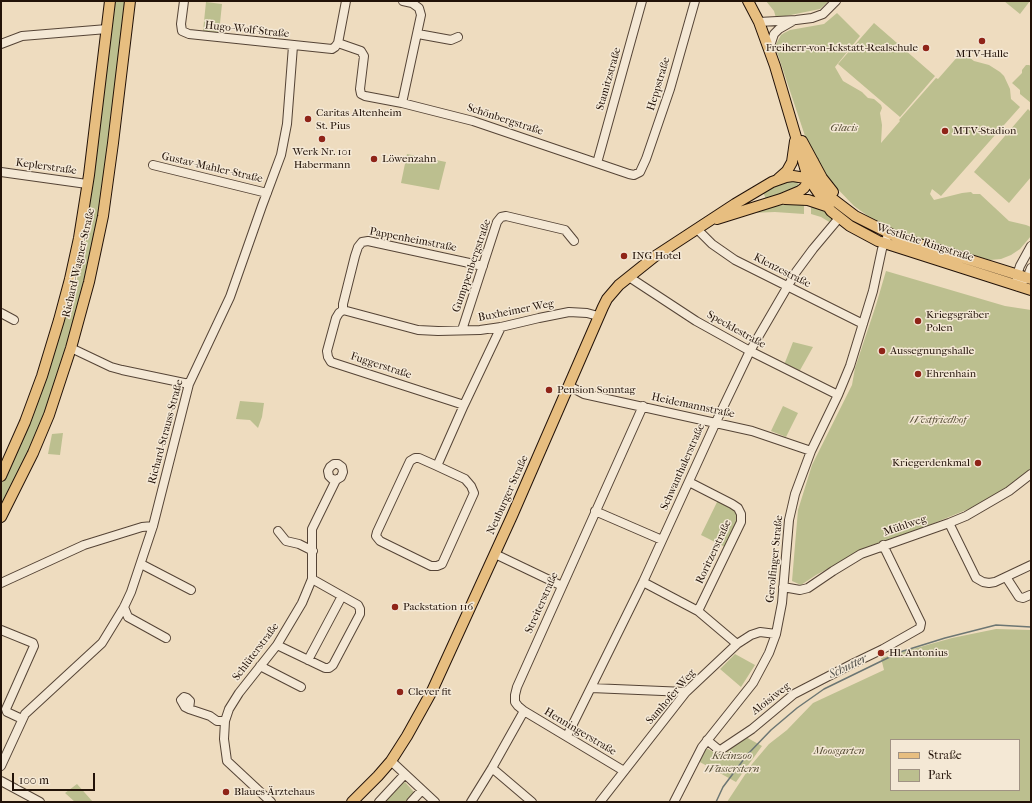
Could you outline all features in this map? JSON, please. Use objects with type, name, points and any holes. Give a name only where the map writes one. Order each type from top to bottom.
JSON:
[{"type":"main road","name":"Richard-Wagner-Straße","points":[[1,476],[34,397],[59,320],[77,245],[87,184],[110,1]]},
{"type":"main road","name":"Richard-Wagner-Straße","points":[[1,517],[12,498],[42,433],[55,400],[89,282],[103,216],[130,1]]},
{"type":"main road","name":"Westliche Ringstraße","points":[[748,1],[759,22],[769,49],[810,179],[828,207],[839,218],[860,232],[885,243],[1031,290]]},
{"type":"main road","name":"Westliche Ringstraße","points":[[792,120],[822,178],[849,212]]},
{"type":"main road","name":"Neuburger Straße","points":[[352,802],[391,761],[432,691],[495,554],[598,316],[607,299],[614,290],[654,257],[725,210],[778,179],[787,171],[792,162],[796,137]]},
{"type":"main road","points":[[810,179],[813,168],[812,161]]},
{"type":"main road","name":"Neuburger Straße","points":[[710,221],[781,199],[804,188],[810,179],[794,176],[778,179]]},
{"type":"main road","name":"Westliche Ringstraße","points":[[810,179],[849,212],[889,233],[1029,279]]},
{"type":"main road","name":"Neuburger Straße","points":[[781,199],[808,200],[828,207]]},
{"type":"street","name":"Hugo-Wolf-Straße","points":[[184,1],[181,24],[182,31],[189,34],[332,49],[335,48],[338,43]]},
{"type":"street","points":[[338,43],[346,1]]},
{"type":"street","points":[[402,103],[422,15],[419,8],[412,3],[403,1]]},
{"type":"street","name":"Stamitzstraße","points":[[596,163],[642,1]]},
{"type":"street","name":"Heppstraße","points":[[640,172],[646,159],[670,89],[695,1]]},
{"type":"street","points":[[759,22],[812,18],[823,14],[836,1]]},
{"type":"street","points":[[769,49],[773,38],[779,29],[796,20]]},
{"type":"street","points":[[1,44],[22,36],[106,29]]},
{"type":"street","points":[[418,34],[451,40],[458,37]]},
{"type":"street","name":"Schönbergstraße","points":[[338,43],[360,51],[364,56],[360,89],[361,94],[365,96],[402,103],[473,121],[629,174],[640,172]]},
{"type":"street","name":"Richard-Strauss-Straße","points":[[1,766],[22,719],[30,707],[102,643],[124,607],[131,592],[153,526],[189,384],[230,298],[281,155],[285,141],[293,46]]},
{"type":"street","name":"Gustav-Mahler-Straße","points":[[153,165],[267,193]]},
{"type":"street","name":"Keplerstraße","points":[[1,172],[87,184]]},
{"type":"street","points":[[754,192],[759,194],[761,197],[759,206]]},
{"type":"street","name":"Gumppenbergstraße","points":[[462,330],[497,222],[501,217],[506,216],[565,230],[574,241]]},
{"type":"street","name":"Schwanthalerstraße","points":[[567,736],[643,582],[750,351],[805,260],[839,218]]},
{"type":"street","name":"Klenzestraße","points":[[697,229],[712,244],[735,260],[863,324]]},
{"type":"street","name":"Gerolfinger Straße","points":[[674,802],[688,773],[707,740],[753,683],[769,653],[776,634],[784,587],[789,520],[795,494],[811,451],[850,366],[889,233]]},
{"type":"street","name":"Pappenheimstraße","points":[[362,242],[368,241],[483,266]]},
{"type":"street","name":"Fuggerstraße","points":[[362,242],[354,256],[343,310],[336,318],[327,351],[331,362],[464,405]]},
{"type":"street","points":[[1017,286],[1017,275],[1031,246]]},
{"type":"street","points":[[1017,286],[1029,279],[1031,268]]},
{"type":"street","name":"Specklestraße","points":[[629,277],[696,321],[750,351],[838,395]]},
{"type":"street","name":"Buxheimer Weg","points":[[343,310],[418,330],[438,331],[480,330],[501,327],[569,312],[587,313],[598,316]]},
{"type":"street","points":[[1,313],[14,320]]},
{"type":"street","points":[[437,466],[501,327]]},
{"type":"street","points":[[71,348],[122,370],[189,384]]},
{"type":"street","name":"Heidemannstraße","points":[[569,386],[584,394],[752,431],[811,451]]},
{"type":"street","name":"Streiterstraße","points":[[524,711],[515,702],[517,687],[643,406]]},
{"type":"street","points":[[415,458],[419,458],[437,466],[465,479],[471,486],[474,493],[442,564],[438,566],[431,566],[380,541],[376,536],[410,461],[415,458]]},
{"type":"street","name":"Mühlweg","points":[[784,587],[800,590],[808,588],[861,554],[966,516],[1003,495],[1031,474]]},
{"type":"street","name":"Schlüterstraße","points":[[271,802],[227,761],[224,739],[225,721],[228,709],[277,645],[302,603],[312,579],[312,529],[336,480]]},
{"type":"street","name":"Roritzerstraße","points":[[689,482],[732,504],[738,508],[741,514],[741,522],[698,611]]},
{"type":"street","points":[[595,512],[662,540]]},
{"type":"street","points":[[949,523],[976,578],[983,582],[989,583],[1006,577],[1031,565]]},
{"type":"street","points":[[1,583],[84,545],[142,526],[153,526]]},
{"type":"street","points":[[278,531],[286,541],[298,544],[313,551]]},
{"type":"street","name":"Aloisiweg","points":[[707,740],[719,750],[722,749],[752,729],[794,694],[884,649],[920,628],[921,623],[884,545]]},
{"type":"street","points":[[495,554],[562,586]]},
{"type":"street","points":[[141,564],[191,590]]},
{"type":"street","points":[[1006,577],[1019,597],[1023,598],[1030,595]]},
{"type":"street","points":[[277,645],[325,668],[329,668],[333,665],[360,614],[360,609],[358,605],[312,579]]},
{"type":"street","points":[[643,582],[698,611],[737,644]]},
{"type":"street","points":[[308,660],[342,596]]},
{"type":"street","points":[[124,607],[128,617],[166,638]]},
{"type":"street","points":[[1,630],[33,643],[34,646],[6,708],[7,712],[22,719]]},
{"type":"street","name":"Samhofer Weg","points":[[600,802],[686,692],[737,644],[751,635],[760,632],[776,634]]},
{"type":"street","points":[[260,666],[301,687]]},
{"type":"street","points":[[591,688],[686,692]]},
{"type":"street","points":[[189,709],[210,716],[217,721],[225,721]]},
{"type":"street","points":[[471,802],[524,711]]},
{"type":"street","name":"Henningerstraße","points":[[524,711],[624,771]]},
{"type":"street","points":[[391,761],[435,802]]},
{"type":"street","points":[[492,768],[532,802]]},
{"type":"street","points":[[379,802],[405,774]]},
{"type":"street","points":[[1,781],[40,802]]},
{"type":"street","points":[[411,802],[422,790]]},
{"type":"green space","points":[[113,1],[127,1],[93,259],[51,400],[31,448],[1,508],[1,481],[13,455],[75,278]]},
{"type":"green space","points":[[766,1],[829,1],[820,9],[776,18],[774,11]]},
{"type":"green space","points":[[1004,1],[1030,1],[1020,14]]},
{"type":"green space","points":[[206,2],[222,4],[219,33],[203,31]]},
{"type":"green space","name":"Glacis","points":[[837,13],[860,36],[835,67],[843,81],[862,92],[868,98],[874,99],[881,105],[881,143],[936,78],[938,79],[959,55],[965,54],[974,61],[989,65],[1004,76],[1010,89],[1011,99],[1020,107],[941,196],[932,189],[930,194],[934,200],[962,193],[971,192],[973,194],[980,194],[1009,221],[1031,227],[1031,236],[1020,249],[1001,259],[990,260],[921,240],[899,232],[868,216],[854,206],[829,180],[807,142],[775,46],[781,35],[784,33],[790,30],[824,24]]},
{"type":"green space","points":[[874,23],[935,76],[900,117],[838,64]]},
{"type":"green space","points":[[1026,65],[1031,66],[1031,103],[1020,94],[1020,90],[1012,83],[1022,73],[1022,70]]},
{"type":"green space","points":[[1028,109],[1031,112],[1031,177],[1009,203],[974,172]]},
{"type":"green space","points":[[407,154],[446,162],[439,190],[401,183]]},
{"type":"green space","points":[[796,180],[800,188],[766,199],[762,190],[772,184]]},
{"type":"green space","points":[[804,202],[804,214],[775,212],[750,213],[775,206]]},
{"type":"green space","points":[[811,204],[822,209],[834,218],[831,223],[821,217],[811,214]]},
{"type":"green space","name":"Westfriedhof","points":[[886,271],[1005,306],[1031,310],[1031,468],[1010,487],[971,508],[917,530],[870,546],[816,575],[801,585],[792,581],[798,510],[812,465],[852,385],[855,368]]},
{"type":"green space","points":[[793,342],[813,347],[799,372],[784,365]]},
{"type":"green space","points":[[240,401],[264,403],[262,417],[258,428],[250,420],[236,419]]},
{"type":"green space","points":[[783,406],[798,413],[786,437],[771,431]]},
{"type":"green space","points":[[63,433],[60,455],[48,454],[52,434]]},
{"type":"green space","points":[[718,500],[730,506],[739,515],[738,521],[725,547],[701,535]]},
{"type":"green space","name":"Moosgarten","points":[[996,629],[1031,630],[1031,802],[727,802],[752,764],[769,744],[787,730],[813,703],[884,670],[881,658],[952,638]]},
{"type":"green space","points":[[735,654],[755,665],[741,687],[720,669]]},
{"type":"green space","name":"Kleinzoo Wasserstern","points":[[744,736],[762,746],[736,782],[698,761],[706,749],[715,753]]},
{"type":"green space","points":[[405,782],[413,791],[414,795],[408,802],[384,802],[403,783]]},
{"type":"green space","points":[[77,784],[93,802],[75,802],[65,793]]},
{"type":"waterway","name":"Schutter","points":[[716,802],[723,787],[747,755],[771,730],[797,708],[824,689],[900,652],[945,638],[996,625],[1031,627]]},
{"type":"place","name":"MTV-Halle","points":[[982,41]]},
{"type":"place","name":"Freiherr-von-Ickstatt-Realschule","points":[[926,48]]},
{"type":"place","name":"Caritas Altenheim St. Pius","points":[[308,119]]},
{"type":"place","name":"MTV-Stadion","points":[[945,131]]},
{"type":"place","name":"Werk Nr. 101 Habermann","points":[[322,139]]},
{"type":"place","name":"Löwenzahn","points":[[374,159]]},
{"type":"place","name":"ING Hotel","points":[[624,256]]},
{"type":"place","name":"Kriegsgräber Polen","points":[[918,321]]},
{"type":"place","name":"Aussegnungshalle","points":[[882,351]]},
{"type":"place","name":"Ehrenhain","points":[[918,374]]},
{"type":"place","name":"Pension Sonntag","points":[[549,390]]},
{"type":"place","name":"Kriegerdenkmal","points":[[978,463]]},
{"type":"place","name":"Packstation 116","points":[[395,607]]},
{"type":"place","name":"Hl. Antonius","points":[[881,653]]},
{"type":"place","name":"Clever fit","points":[[400,692]]},
{"type":"place","name":"Blaues Ärztehaus","points":[[226,792]]}]
